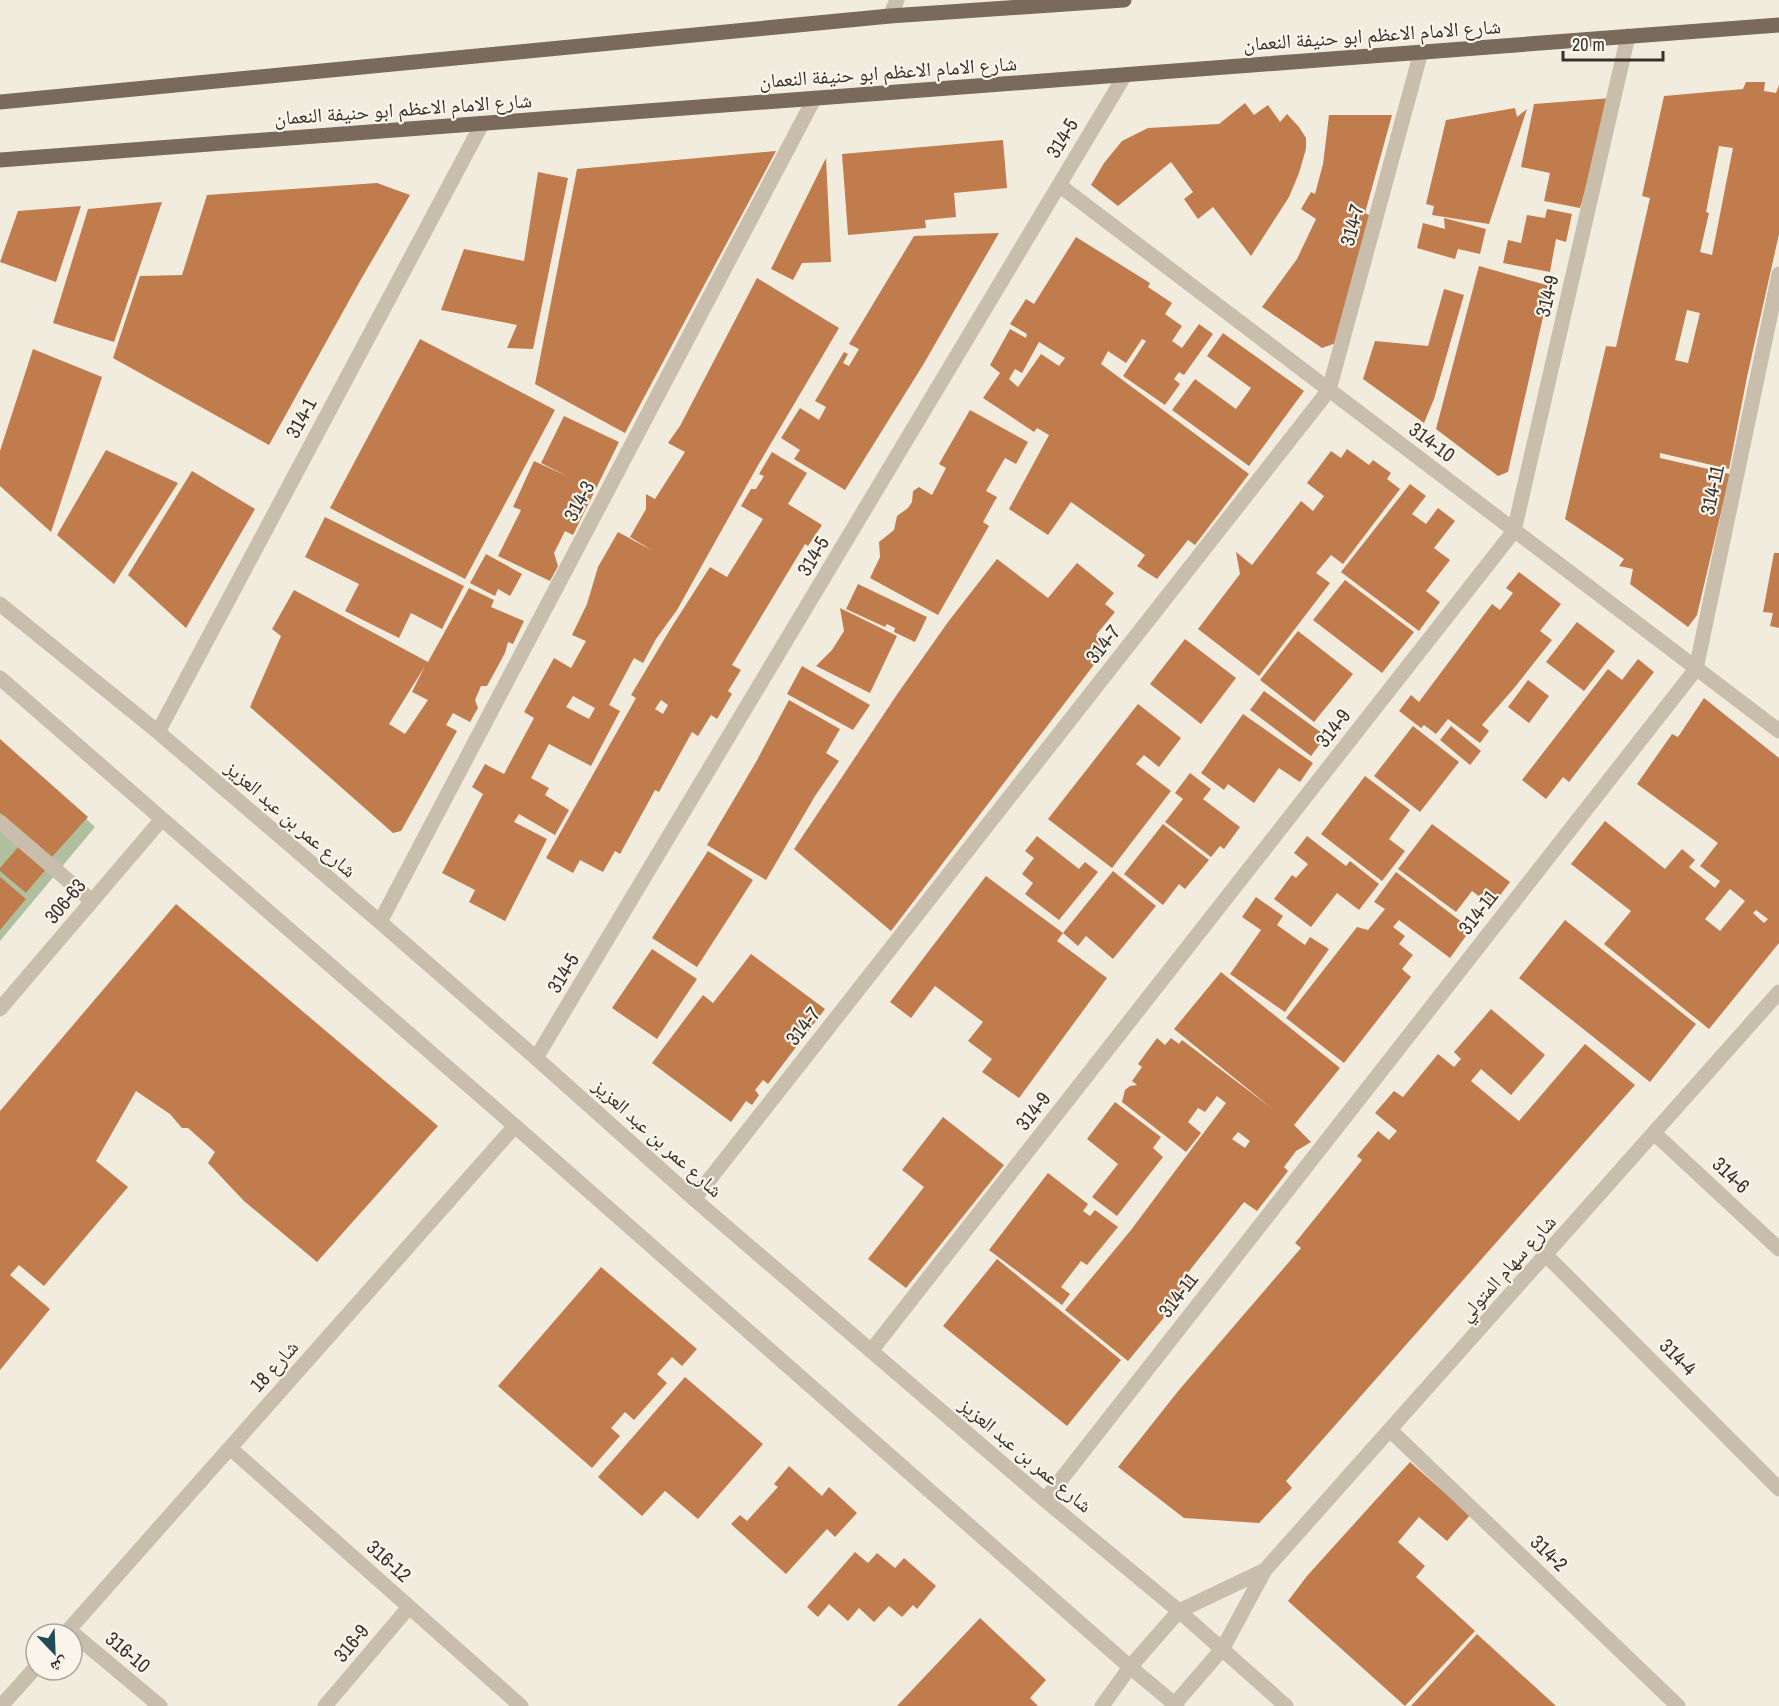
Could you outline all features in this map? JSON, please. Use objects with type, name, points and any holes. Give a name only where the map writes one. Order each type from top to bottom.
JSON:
[{"type":"main road","points":[[0,102],[890,16],[1061,2],[1124,0]]},
{"type":"main road","name":"شارع الامام الاعظم ابو حنيفة النعمان","points":[[0,160],[1779,25]]},
{"type":"street","points":[[890,16],[897,0]]},
{"type":"street","name":"314-9","points":[[871,1351],[1514,531],[1628,36]]},
{"type":"street","name":"314-7","points":[[694,1199],[1329,390],[1421,52]]},
{"type":"street","name":"314-5","points":[[537,1058],[1125,75]]},
{"type":"street","name":"314-3","points":[[380,922],[814,99]]},
{"type":"street","name":"314-1","points":[[158,732],[482,124]]},
{"type":"street","name":"314-10","points":[[1059,185],[1779,731]]},
{"type":"street","name":"314-11","points":[[1045,1500],[1696,669],[1779,274]]},
{"type":"street","name":"شارع عمر بن عبد العزيز","points":[[0,604],[158,732],[380,922],[537,1058],[694,1199],[1045,1500],[1179,1611],[1286,1706]]},
{"type":"street","points":[[0,678],[515,1125],[1175,1705]]},
{"type":"street","name":"306-63","points":[[0,1009],[162,819]]},
{"type":"street","points":[[0,822],[92,901]]},
{"type":"street","name":"شارع سهام المتولي","points":[[1175,1705],[1222,1648],[1265,1570],[1779,992]]},
{"type":"street","name":"شارع 18","points":[[76,1622],[515,1125]]},
{"type":"street","name":"314-6","points":[[1654,1132],[1779,1249]]},
{"type":"street","name":"314-4","points":[[1546,1255],[1779,1489]]},
{"type":"street","name":"314-2","points":[[1390,1430],[1678,1706]]},
{"type":"street","name":"316-12","points":[[230,1448],[521,1706]]},
{"type":"street","name":"شارع سهام المتولي","points":[[1179,1611],[1265,1570]]},
{"type":"street","name":"316-9","points":[[325,1706],[409,1607]]},
{"type":"street","points":[[1102,1706],[1130,1667],[1179,1611]]},
{"type":"street","name":"316-10","points":[[84,1646],[160,1706]]},
{"type":"street","points":[[1,1706],[24,1680]]},
{"type":"green space","points":[[0,740],[95,827],[0,941]]},
{"type":"building","points":[[1746,82],[1765,82],[1764,91],[1776,93],[1779,85],[1779,234],[1729,469],[1660,453],[1660,458],[1730,474],[1697,615],[1688,627],[1630,584],[1633,569],[1619,566],[1624,559],[1565,519],[1606,346],[1616,347],[1650,198],[1642,196],[1664,96],[1743,89]],"holes":[[[1719,146],[1733,148],[1712,255],[1700,252],[1709,213],[1706,212]],[[1687,310],[1700,313],[1688,363],[1675,360]]]},
{"type":"building","points":[[1612,98],[1580,208],[1544,201],[1550,173],[1521,167],[1534,104]]},
{"type":"building","points":[[1245,103],[1254,115],[1268,105],[1280,122],[1287,114],[1306,138],[1306,149],[1289,197],[1251,256],[1213,207],[1198,219],[1184,199],[1193,192],[1171,162],[1118,206],[1091,185],[1104,163],[1122,141],[1148,128],[1219,124]]},
{"type":"building","points":[[1515,108],[1517,117],[1527,109],[1489,224],[1432,215],[1434,206],[1426,204],[1446,120]]},
{"type":"building","points":[[1329,115],[1392,115],[1365,213],[1373,217],[1336,343],[1322,348],[1262,307],[1297,259],[1316,219],[1301,209],[1311,192],[1315,194],[1323,164]]},
{"type":"building","points":[[1003,140],[1007,188],[954,193],[956,217],[925,220],[926,228],[848,235],[842,154]]},
{"type":"building","points":[[776,151],[625,433],[535,384],[577,169]]},
{"type":"building","points":[[826,158],[831,262],[802,263],[793,280],[771,269]]},
{"type":"building","points":[[538,172],[568,178],[533,349],[507,348],[517,325],[441,310],[464,249],[524,261]]},
{"type":"building","points":[[377,183],[410,195],[269,445],[113,358],[140,276],[182,275],[207,195]]},
{"type":"building","points":[[162,202],[114,342],[53,323],[88,209]]},
{"type":"building","points":[[81,206],[56,282],[0,262],[18,211]]},
{"type":"building","points":[[1547,209],[1572,214],[1566,242],[1556,239],[1550,272],[1503,263],[1508,240],[1521,243],[1527,215],[1545,218]]},
{"type":"building","points":[[1444,218],[1486,229],[1480,254],[1458,249],[1455,259],[1417,248],[1423,223],[1445,229]]},
{"type":"building","points":[[999,233],[923,365],[845,490],[794,459],[800,450],[781,438],[800,408],[819,420],[826,407],[815,401],[844,352],[848,354],[843,363],[849,366],[859,349],[849,344],[914,236]]},
{"type":"building","points":[[1076,237],[1150,283],[1148,287],[1172,303],[1165,314],[1182,326],[1172,341],[1182,348],[1199,324],[1213,334],[1184,375],[1179,372],[1174,379],[1180,384],[1165,405],[1123,376],[1146,341],[1142,339],[1126,363],[1108,351],[1101,364],[1249,474],[1195,545],[1188,540],[1157,579],[1137,566],[1145,555],[1071,502],[1048,535],[1009,509],[1049,435],[1037,428],[1034,432],[983,398],[1000,373],[990,365],[1010,329],[1026,338],[1027,334],[1010,324],[1026,299],[1034,304]],"holes":[[[1039,342],[1065,358],[1059,366],[1041,354],[1018,387],[1009,379],[1015,369],[1022,373]]]},
{"type":"building","points":[[1479,266],[1550,286],[1508,472],[1498,476],[1436,429]]},
{"type":"building","points":[[757,278],[839,328],[757,467],[677,610],[656,639],[643,663],[634,658],[609,705],[620,711],[591,766],[549,744],[531,778],[549,788],[545,795],[569,810],[555,835],[519,814],[514,822],[547,839],[505,921],[469,902],[475,890],[442,873],[483,794],[472,787],[485,764],[504,774],[534,718],[524,712],[554,658],[571,668],[586,641],[572,635],[587,604],[598,567],[618,532],[653,551],[630,537],[646,509],[646,494],[655,499],[685,452],[668,443],[680,426]],"holes":[[[573,696],[595,708],[589,719],[566,707]]]},
{"type":"building","points":[[1444,289],[1464,295],[1434,399],[1424,423],[1363,379],[1375,341],[1428,346]]},
{"type":"building","points":[[1223,333],[1304,391],[1249,466],[1172,410],[1195,379],[1236,409],[1251,388],[1207,356]]},
{"type":"building","points":[[420,339],[555,410],[465,579],[330,508]]},
{"type":"building","points":[[33,349],[102,377],[51,532],[0,486],[0,451]]},
{"type":"building","points":[[970,410],[1028,442],[1016,464],[1005,458],[986,491],[997,497],[983,522],[989,526],[938,615],[870,578],[880,557],[879,542],[894,530],[897,516],[912,502],[913,491],[919,487],[932,495],[946,468],[939,464]]},
{"type":"building","points":[[564,416],[619,442],[573,535],[565,531],[554,553],[558,566],[550,581],[498,556],[521,510],[513,507],[534,461],[569,477],[541,463]]},
{"type":"building","points":[[1347,449],[1369,465],[1373,460],[1391,473],[1387,479],[1400,489],[1343,564],[1331,555],[1316,573],[1330,583],[1259,676],[1198,629],[1240,574],[1236,552],[1252,565],[1301,501],[1313,511],[1324,496],[1307,483],[1331,451],[1341,458]]},
{"type":"building","points":[[106,450],[178,483],[114,584],[57,535]]},
{"type":"building","points":[[772,452],[807,473],[788,504],[822,525],[808,546],[805,544],[732,665],[741,670],[728,691],[732,694],[717,719],[711,715],[698,736],[692,732],[659,792],[655,790],[620,854],[615,851],[603,872],[580,860],[573,873],[546,858],[636,698],[631,695],[710,567],[727,577],[763,519],[741,506],[751,489],[756,489],[764,476],[759,474]],"holes":[[[661,700],[668,705],[663,714],[655,709]]]},
{"type":"building","points":[[192,471],[255,509],[186,628],[128,575]]},
{"type":"building","points":[[1410,484],[1426,496],[1412,514],[1426,524],[1438,508],[1455,521],[1434,548],[1450,560],[1426,591],[1440,602],[1419,631],[1341,572]]},
{"type":"building","points":[[325,517],[464,586],[442,629],[411,613],[399,638],[345,611],[359,584],[305,557]]},
{"type":"building","points":[[1774,553],[1779,553],[1779,628],[1770,626],[1773,613],[1763,612]]},
{"type":"building","points":[[486,554],[522,574],[510,596],[498,589],[495,596],[470,583]]},
{"type":"building","points":[[997,559],[1048,598],[1077,563],[1114,593],[1105,604],[1115,612],[1096,635],[1109,645],[891,931],[794,849],[898,693],[948,622]]},
{"type":"building","points":[[1519,572],[1561,604],[1540,631],[1552,640],[1482,725],[1489,731],[1480,743],[1448,719],[1436,734],[1424,725],[1421,728],[1399,711],[1411,695],[1419,702],[1492,604],[1500,610],[1513,593],[1506,588]]},
{"type":"building","points":[[1345,580],[1414,632],[1382,673],[1313,620]]},
{"type":"building","points":[[858,584],[927,617],[915,642],[894,632],[895,628],[887,624],[885,627],[846,609]]},
{"type":"building","points":[[469,588],[494,600],[491,607],[524,621],[513,644],[508,642],[505,653],[487,686],[481,686],[475,700],[478,708],[470,722],[453,713],[446,725],[457,731],[401,831],[393,833],[250,707],[281,636],[272,629],[294,590],[428,662]],"holes":[[[425,666],[412,692],[428,700],[405,734],[389,724]]]},
{"type":"building","points":[[840,608],[897,636],[870,693],[816,666],[832,650],[844,631]]},
{"type":"building","points":[[1577,622],[1615,651],[1584,691],[1546,662]]},
{"type":"building","points":[[1298,631],[1353,674],[1314,722],[1260,680]]},
{"type":"building","points":[[1185,639],[1236,678],[1201,724],[1150,684]]},
{"type":"building","points":[[1638,659],[1654,672],[1569,782],[1563,777],[1546,799],[1522,780],[1608,669],[1622,680]]},
{"type":"building","points":[[802,666],[870,705],[853,730],[787,694]]},
{"type":"building","points":[[1528,680],[1549,696],[1529,723],[1508,707]]},
{"type":"building","points":[[1264,691],[1326,736],[1311,756],[1250,710]]},
{"type":"building","points":[[1704,698],[1779,758],[1779,943],[1709,1029],[1604,944],[1631,911],[1571,864],[1605,821],[1665,869],[1682,849],[1695,860],[1689,867],[1715,888],[1720,881],[1700,866],[1718,843],[1637,784],[1672,734],[1678,737]],"holes":[[[1730,889],[1745,901],[1720,931],[1705,919]],[[1756,910],[1768,919],[1764,923],[1753,913]]]},
{"type":"building","points":[[789,700],[840,729],[826,753],[839,761],[815,796],[766,880],[707,845]]},
{"type":"building","points":[[1138,704],[1181,738],[1159,767],[1144,755],[1136,764],[1171,791],[1112,868],[1048,819]]},
{"type":"building","points":[[1243,714],[1313,763],[1300,782],[1279,768],[1254,803],[1228,784],[1224,790],[1201,773]]},
{"type":"building","points":[[1413,726],[1459,762],[1420,812],[1374,776]]},
{"type":"building","points":[[1451,726],[1481,751],[1470,765],[1440,740]]},
{"type":"building","points":[[0,739],[88,817],[51,858],[0,813]]},
{"type":"building","points":[[1190,773],[1211,789],[1203,799],[1240,827],[1224,849],[1220,846],[1211,857],[1165,822],[1183,799],[1175,793]]},
{"type":"building","points":[[1365,776],[1410,810],[1389,839],[1405,851],[1382,881],[1321,834]]},
{"type":"building","points":[[1163,824],[1209,860],[1185,889],[1179,884],[1163,905],[1124,874]]},
{"type":"building","points":[[1432,824],[1510,882],[1492,906],[1472,891],[1456,912],[1398,869]]},
{"type":"building","points":[[1037,836],[1079,869],[1085,862],[1098,872],[1059,920],[1025,894],[1033,883],[1022,874],[1034,858],[1025,851]]},
{"type":"building","points":[[1307,836],[1346,866],[1350,861],[1379,884],[1359,910],[1337,893],[1311,927],[1274,899],[1292,875],[1296,878],[1308,864],[1294,853]]},
{"type":"building","points":[[20,845],[47,868],[26,893],[0,871],[0,868]]},
{"type":"building","points":[[708,851],[753,880],[697,967],[652,938]]},
{"type":"building","points":[[1113,871],[1156,906],[1113,959],[1086,936],[1078,946],[1063,933]]},
{"type":"building","points":[[1396,872],[1471,929],[1450,958],[1399,920],[1393,927],[1405,936],[1399,944],[1413,955],[1402,969],[1411,977],[1344,1063],[1286,1018],[1357,927],[1368,930],[1385,909],[1374,902]]},
{"type":"building","points":[[986,876],[1063,933],[1057,941],[1107,978],[1019,1098],[982,1072],[992,1059],[968,1041],[983,1022],[935,986],[911,1018],[890,1002]]},
{"type":"building","points":[[0,877],[26,899],[0,930]]},
{"type":"building","points":[[1256,897],[1283,916],[1277,925],[1305,945],[1310,937],[1329,949],[1285,1012],[1230,974],[1261,930],[1242,917]]},
{"type":"building","points":[[176,904],[438,1126],[317,1262],[244,1201],[208,1163],[215,1152],[188,1128],[182,1128],[170,1114],[136,1091],[96,1161],[128,1187],[44,1286],[19,1265],[10,1275],[50,1309],[0,1370],[0,1111]]},
{"type":"building","points":[[1565,920],[1696,1024],[1650,1082],[1519,978]]},
{"type":"building","points":[[652,949],[697,979],[657,1039],[612,1008]]},
{"type":"building","points":[[751,954],[825,1009],[768,1084],[763,1080],[755,1090],[759,1095],[752,1105],[746,1101],[731,1122],[652,1063],[703,995],[713,1003]]},
{"type":"building","points":[[1221,972],[1340,1068],[1294,1125],[1311,1142],[1296,1151],[1284,1167],[1288,1171],[1257,1211],[1244,1202],[1186,1275],[1194,1281],[1128,1361],[1065,1310],[1131,1230],[1226,1103],[1217,1096],[1205,1112],[1198,1108],[1188,1122],[1201,1133],[1186,1152],[1122,1102],[1125,1090],[1137,1085],[1132,1081],[1142,1067],[1138,1064],[1157,1038],[1165,1045],[1171,1038],[1179,1044],[1182,1040],[1274,1110],[1174,1029]],"holes":[[[1238,1132],[1250,1141],[1245,1148],[1232,1139]]]},
{"type":"building","points":[[1491,1009],[1545,1055],[1511,1095],[1481,1069],[1471,1081],[1519,1121],[1585,1044],[1635,1085],[1286,1481],[1292,1488],[1259,1523],[1184,1518],[1118,1467],[1179,1390],[1301,1248],[1295,1243],[1362,1160],[1357,1156],[1378,1131],[1389,1140],[1397,1131],[1375,1113],[1394,1091],[1403,1097],[1438,1054],[1454,1067],[1461,1059],[1454,1052]]},
{"type":"building","points":[[1115,1102],[1161,1137],[1153,1148],[1163,1157],[1117,1216],[1092,1197],[1118,1164],[1087,1139]]},
{"type":"building","points":[[943,1117],[1004,1165],[906,1288],[868,1259],[924,1187],[902,1170]]},
{"type":"building","points":[[1048,1173],[1088,1204],[1083,1211],[1090,1216],[1095,1210],[1118,1227],[1087,1265],[1081,1261],[1061,1287],[1070,1294],[1062,1305],[989,1250]]},
{"type":"building","points":[[997,1259],[1121,1360],[1067,1426],[943,1326]]},
{"type":"building","points":[[601,1267],[697,1349],[682,1366],[672,1357],[657,1374],[667,1383],[634,1420],[625,1412],[611,1428],[620,1436],[592,1468],[498,1386]]},
{"type":"building","points":[[685,1377],[763,1444],[698,1519],[665,1491],[642,1516],[598,1477]]},
{"type":"building","points":[[1410,1462],[1470,1515],[1447,1541],[1419,1517],[1398,1542],[1425,1566],[1416,1577],[1475,1631],[1405,1706],[1288,1601],[1307,1576]]},
{"type":"building","points":[[789,1466],[822,1496],[829,1487],[857,1513],[835,1537],[827,1529],[786,1574],[731,1524],[740,1515],[747,1521],[778,1487],[774,1484]]},
{"type":"building","points":[[855,1552],[868,1563],[877,1553],[895,1568],[904,1558],[936,1586],[917,1609],[913,1605],[902,1617],[889,1606],[874,1622],[859,1608],[848,1621],[829,1604],[818,1617],[807,1607]]},
{"type":"building","points":[[980,1618],[1046,1680],[1030,1698],[1038,1706],[897,1706]]},
{"type":"building","points":[[1477,1634],[1556,1706],[1411,1706]]}]
